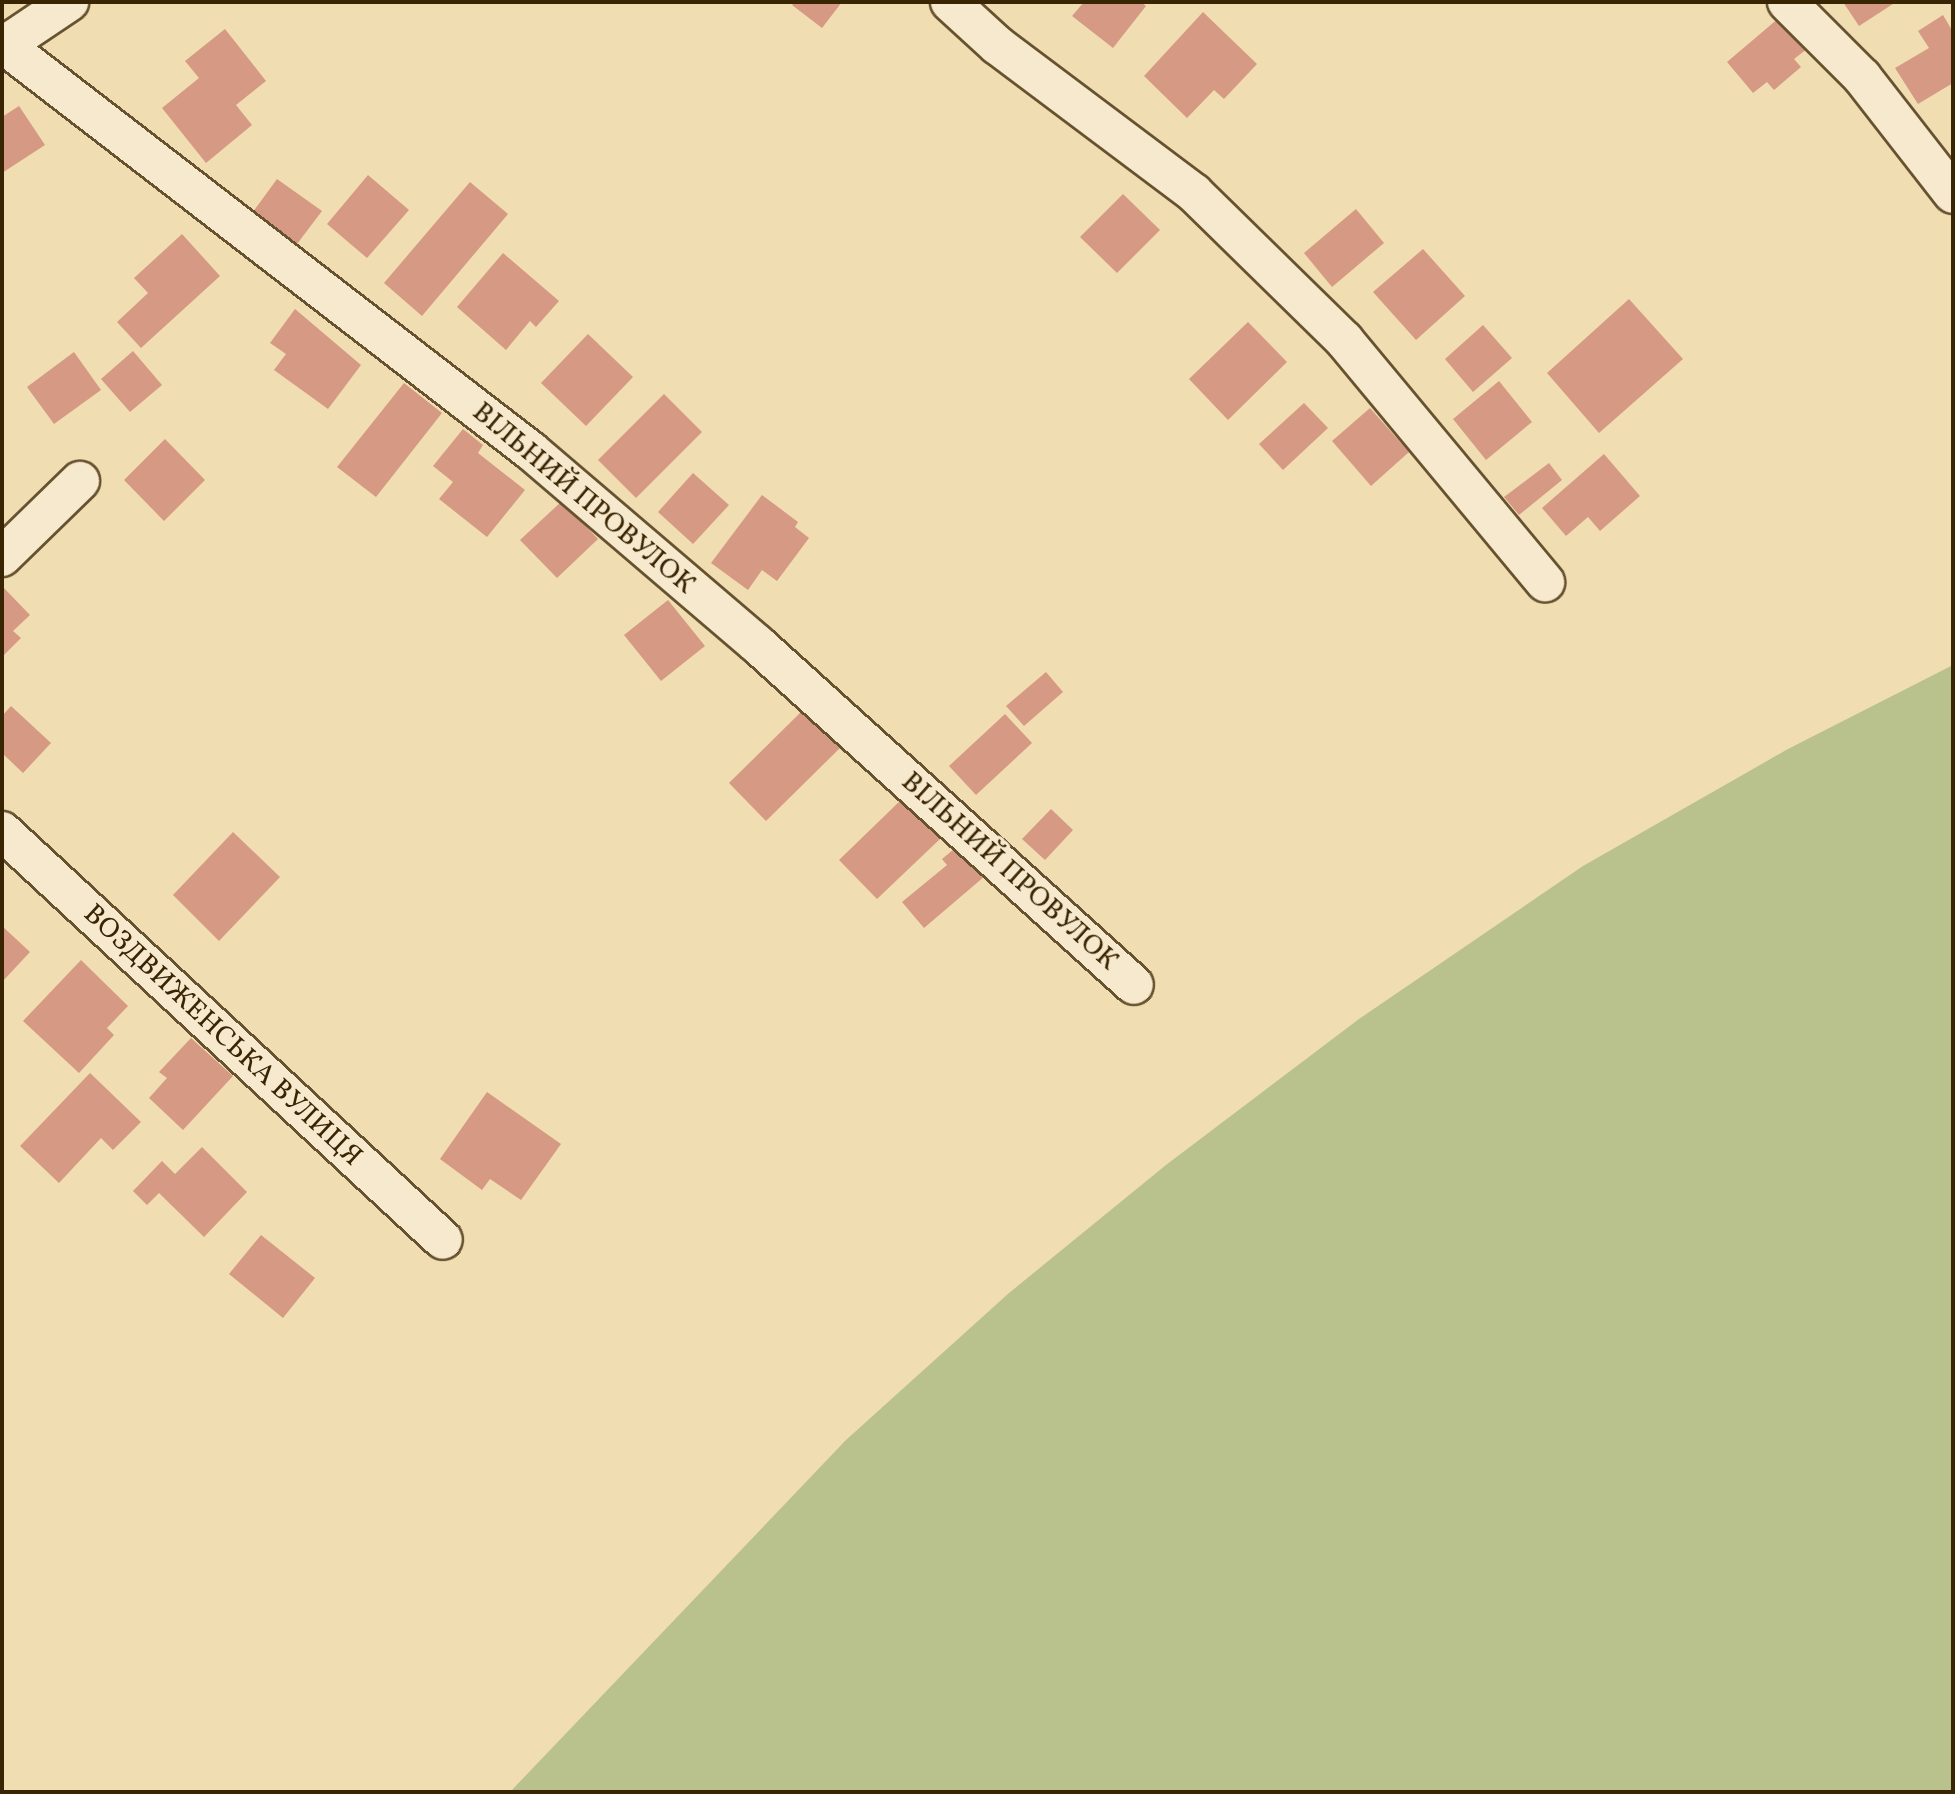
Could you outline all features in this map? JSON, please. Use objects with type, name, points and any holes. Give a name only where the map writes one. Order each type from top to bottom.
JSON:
[{"type":"street","points":[[3,46],[69,2]]},
{"type":"street","points":[[950,2],[997,45],[1204,203],[1343,340],[1545,582]]},
{"type":"street","points":[[1787,2],[1862,77],[1953,194]]},
{"type":"street","name":"ВІЛЬНИЙ ПРОВУЛОК","points":[[3,46],[531,451],[757,644],[1134,985]]},
{"type":"street","points":[[2,557],[80,481]]},
{"type":"street","name":"ВОЗДВИЖЕНСЬКА ВУЛИЦЯ","points":[[2,831],[443,1240]]},
{"type":"green space","points":[[1953,665],[1953,1792],[510,1792],[846,1440],[1009,1293],[1166,1165],[1359,1019],[1583,866],[1788,749]]},
{"type":"building","points":[[795,2],[842,2],[822,28],[792,5]]},
{"type":"building","points":[[1084,2],[1141,2],[1146,6],[1113,48],[1072,16]]},
{"type":"building","points":[[1843,2],[1896,2],[1859,26]]},
{"type":"building","points":[[1203,12],[1257,64],[1224,99],[1214,90],[1187,118],[1144,76]]},
{"type":"building","points":[[1943,15],[1953,32],[1953,83],[1918,104],[1895,68],[1929,48],[1918,31]]},
{"type":"building","points":[[1780,17],[1807,49],[1794,59],[1801,67],[1774,90],[1767,82],[1753,93],[1727,62]]},
{"type":"building","points":[[225,29],[266,81],[236,105],[252,125],[206,163],[162,108],[199,78],[185,61]]},
{"type":"building","points":[[19,106],[45,145],[2,173],[2,117]]},
{"type":"building","points":[[368,175],[409,210],[367,258],[327,224]]},
{"type":"building","points":[[277,179],[322,211],[294,248],[250,216]]},
{"type":"building","points":[[470,182],[508,214],[422,316],[384,283]]},
{"type":"building","points":[[1123,194],[1160,230],[1117,273],[1080,237]]},
{"type":"building","points":[[1356,209],[1384,243],[1332,287],[1304,253]]},
{"type":"building","points":[[182,234],[220,276],[141,348],[117,322],[148,293],[134,278]]},
{"type":"building","points":[[1423,249],[1465,296],[1416,340],[1373,292]]},
{"type":"building","points":[[503,253],[559,301],[536,327],[530,321],[506,350],[457,307]]},
{"type":"building","points":[[1629,299],[1683,359],[1599,433],[1547,373]]},
{"type":"building","points":[[295,309],[361,365],[328,409],[274,370],[286,354],[270,343]]},
{"type":"building","points":[[1248,322],[1287,362],[1228,420],[1189,379]]},
{"type":"building","points":[[1483,325],[1512,358],[1473,392],[1445,359]]},
{"type":"building","points":[[588,334],[633,377],[586,426],[541,383]]},
{"type":"building","points":[[133,351],[162,385],[130,412],[101,379]]},
{"type":"building","points":[[74,352],[101,390],[54,424],[27,387]]},
{"type":"building","points":[[1499,381],[1532,422],[1486,460],[1453,419]]},
{"type":"building","points":[[404,383],[442,413],[376,497],[337,467]]},
{"type":"building","points":[[664,394],[702,432],[636,498],[598,460]]},
{"type":"building","points":[[1304,403],[1328,428],[1283,470],[1259,444]]},
{"type":"building","points":[[1370,408],[1409,452],[1371,486],[1332,441]]},
{"type":"building","points":[[463,429],[483,445],[478,453],[525,490],[487,537],[439,499],[453,482],[433,466]]},
{"type":"building","points":[[165,439],[205,480],[164,521],[124,480]]},
{"type":"building","points":[[1604,454],[1640,496],[1600,531],[1588,517],[1566,536],[1542,508]]},
{"type":"building","points":[[1549,463],[1562,480],[1519,515],[1504,497]]},
{"type":"building","points":[[693,473],[729,505],[693,544],[658,512]]},
{"type":"building","points":[[762,495],[798,522],[795,527],[809,538],[777,581],[762,570],[748,590],[711,563]]},
{"type":"building","points":[[562,501],[598,539],[557,578],[520,540]]},
{"type":"building","points":[[2,586],[30,615],[13,631],[21,638],[2,657]]},
{"type":"building","points":[[668,600],[705,646],[661,681],[624,635]]},
{"type":"building","points":[[1046,672],[1063,692],[1024,726],[1006,706]]},
{"type":"building","points":[[11,706],[51,743],[23,773],[2,753],[2,716]]},
{"type":"building","points":[[803,710],[840,748],[766,821],[729,783]]},
{"type":"building","points":[[1005,714],[1032,743],[976,795],[949,766]]},
{"type":"building","points":[[902,799],[940,839],[877,899],[839,860]]},
{"type":"building","points":[[1051,809],[1073,830],[1045,860],[1022,839]]},
{"type":"building","points":[[233,832],[280,877],[219,941],[173,895]]},
{"type":"building","points":[[959,845],[985,876],[924,928],[902,902],[947,865],[942,859]]},
{"type":"building","points":[[2,926],[30,952],[2,982]]},
{"type":"building","points":[[81,960],[128,1006],[107,1028],[114,1035],[79,1073],[23,1021]]},
{"type":"building","points":[[191,1038],[233,1076],[183,1130],[149,1098],[167,1078],[159,1072]]},
{"type":"building","points":[[90,1073],[141,1122],[113,1150],[101,1138],[59,1183],[20,1146]]},
{"type":"building","points":[[487,1092],[561,1144],[521,1200],[490,1179],[482,1190],[440,1159]]},
{"type":"building","points":[[202,1147],[247,1192],[204,1237],[159,1193],[147,1205],[133,1191],[162,1161],[175,1174]]},
{"type":"building","points":[[261,1235],[315,1278],[283,1318],[229,1274]]}]
